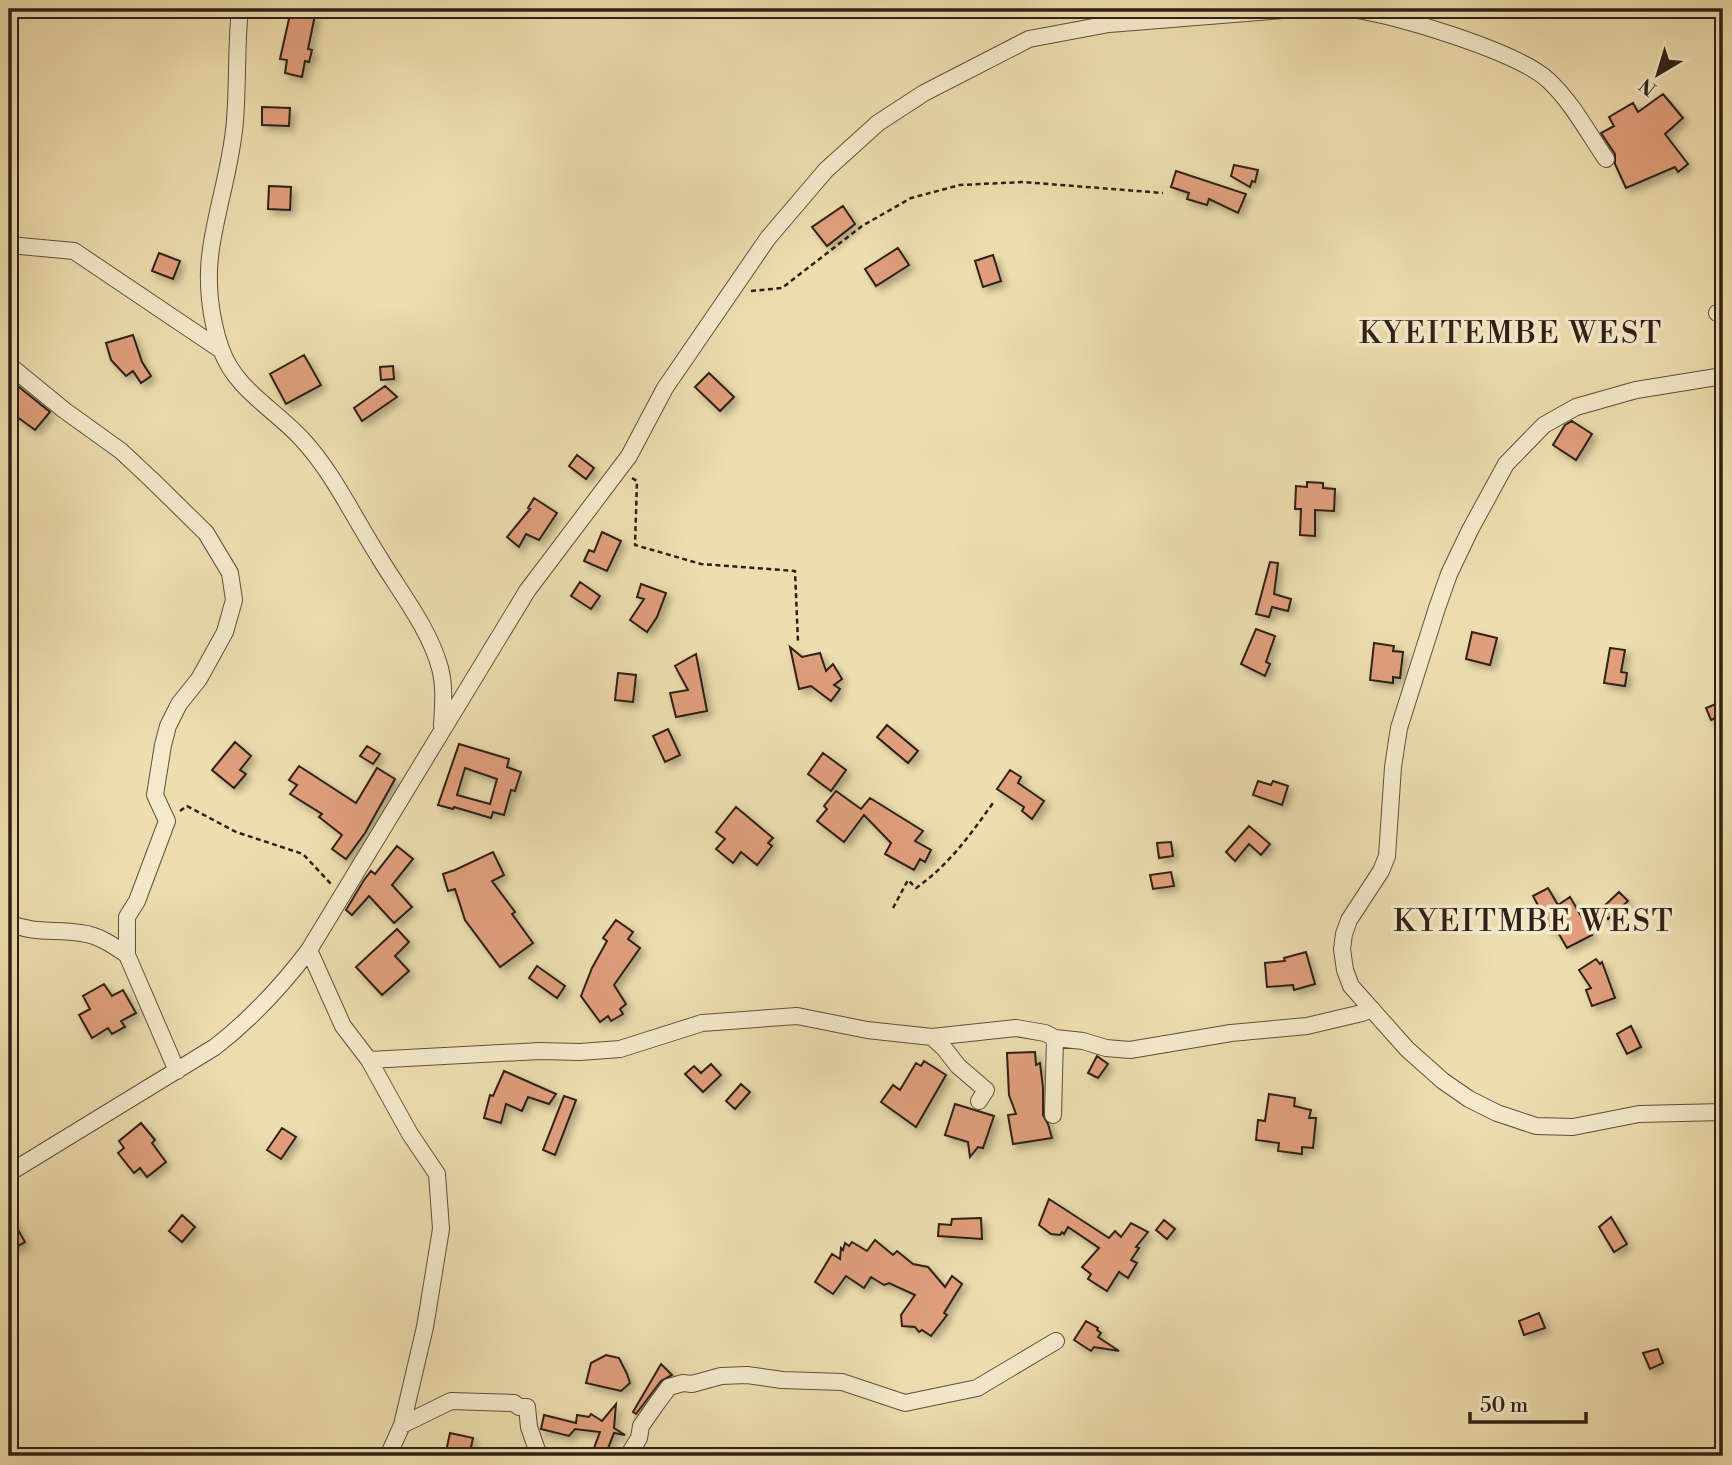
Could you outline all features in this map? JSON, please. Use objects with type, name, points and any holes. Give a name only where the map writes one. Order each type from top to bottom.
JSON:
[{"type":"street","points":[[240,9],[235,121],[211,250],[211,309],[221,350],[237,380],[284,421],[318,459],[414,613],[440,668],[444,689],[442,728]]},
{"type":"street","points":[[9,1173],[215,1047],[243,1025],[285,982],[309,950],[527,591],[629,456],[664,388],[768,238],[826,170],[878,123],[924,93],[1029,39],[1128,16],[1296,9]]},
{"type":"street","points":[[1351,9],[1371,11],[1515,60],[1547,79],[1568,103],[1606,159]]},
{"type":"street","points":[[9,246],[74,251],[221,350]]},
{"type":"street","points":[[9,365],[53,402],[121,451],[152,480],[206,533],[230,573],[234,600],[225,632],[199,679],[178,704],[168,726],[155,795],[167,821],[137,901],[127,917],[127,955],[177,1071]]},
{"type":"street","points":[[1723,376],[1636,390],[1576,407],[1544,425],[1506,464],[1449,574],[1399,728],[1393,767],[1387,856],[1381,871],[1349,920],[1342,949],[1345,970],[1352,986],[1407,1049],[1443,1081],[1469,1099],[1497,1113],[1536,1126],[1573,1127],[1639,1115],[1723,1112]]},
{"type":"street","points":[[9,923],[35,931],[82,933],[113,945],[127,955]]},
{"type":"street","points":[[309,950],[343,1026],[369,1060],[410,1133],[437,1174],[442,1229],[425,1328],[402,1425],[388,1456]]},
{"type":"street","points":[[1342,1018],[1352,986]]},
{"type":"street","points":[[369,1060],[620,1049],[702,1023],[785,1016],[867,1030],[932,1037],[1016,1028],[1045,1033],[1055,1038],[1130,1050],[1231,1033],[1307,1026],[1372,1009]]},
{"type":"street","points":[[932,1037],[958,1066],[986,1090],[979,1101]]},
{"type":"street","points":[[1052,1115],[1055,1038]]},
{"type":"street","points":[[628,1456],[639,1438],[641,1426],[655,1406],[669,1388],[683,1383],[692,1384],[721,1376],[747,1375],[782,1380],[842,1382],[905,1403],[977,1388],[1056,1341]]},
{"type":"street","points":[[402,1425],[451,1401],[514,1403],[519,1407],[527,1407],[529,1427],[539,1456]]},
{"type":"path","points":[[730,293],[782,288],[862,226],[911,198],[960,185],[1023,182],[1163,193]]},
{"type":"path","points":[[617,470],[637,481],[635,545],[701,564],[794,571],[798,642]]},
{"type":"path","points":[[893,908],[908,880],[916,888],[938,873],[958,851],[993,803]]},
{"type":"path","points":[[167,821],[187,806],[236,832],[303,854],[341,895]]},
{"type":"building","points":[[291,10],[315,15],[308,49],[312,50],[309,62],[305,61],[302,77],[285,73],[287,60],[280,59]]},
{"type":"building","points":[[1663,94],[1683,118],[1665,134],[1688,164],[1678,172],[1675,167],[1626,188],[1615,164],[1615,154],[1601,133],[1614,126],[1609,117],[1633,103],[1638,112]]},
{"type":"building","points":[[262,107],[290,108],[289,126],[262,125]]},
{"type":"building","points":[[1234,165],[1258,170],[1255,182],[1252,181],[1250,187],[1231,176]]},
{"type":"building","points":[[1176,171],[1246,194],[1238,213],[1209,199],[1207,205],[1187,199],[1189,193],[1171,187]]},
{"type":"building","points":[[269,186],[291,187],[290,210],[268,209]]},
{"type":"building","points":[[843,206],[855,224],[827,246],[812,227]]},
{"type":"building","points":[[898,248],[909,265],[876,286],[865,269]]},
{"type":"building","points":[[159,253],[180,261],[173,279],[152,271]]},
{"type":"building","points":[[993,255],[1001,281],[983,287],[975,261]]},
{"type":"building","points":[[133,335],[142,362],[151,376],[141,383],[133,371],[126,376],[111,360],[106,343]]},
{"type":"building","points":[[304,355],[321,385],[286,404],[270,374]]},
{"type":"building","points":[[393,366],[394,379],[381,380],[380,367]]},
{"type":"building","points":[[709,373],[734,397],[720,411],[695,387]]},
{"type":"building","points":[[9,379],[50,412],[35,430],[9,411]]},
{"type":"building","points":[[385,386],[397,397],[362,421],[354,408]]},
{"type":"building","points":[[1572,421],[1592,434],[1576,460],[1553,445],[1565,425]]},
{"type":"building","points":[[577,455],[594,468],[586,479],[569,466]]},
{"type":"building","points":[[1307,482],[1323,483],[1323,488],[1335,489],[1334,511],[1315,510],[1315,536],[1300,535],[1301,509],[1295,509],[1296,486],[1307,487]]},
{"type":"building","points":[[534,498],[557,513],[539,540],[526,534],[519,547],[507,537],[530,509],[528,508]]},
{"type":"building","points":[[602,532],[621,541],[607,571],[584,561],[589,550],[594,552]]},
{"type":"building","points":[[1270,562],[1278,563],[1274,594],[1291,599],[1288,611],[1272,607],[1269,617],[1256,614]]},
{"type":"building","points":[[580,582],[600,596],[591,609],[571,596]]},
{"type":"building","points":[[641,584],[666,593],[657,617],[647,632],[630,620],[644,599],[637,597]]},
{"type":"building","points":[[1256,629],[1275,636],[1266,662],[1270,664],[1265,676],[1241,664]]},
{"type":"building","points":[[1472,632],[1497,638],[1490,665],[1466,659]]},
{"type":"building","points":[[1374,643],[1394,646],[1393,651],[1403,652],[1400,678],[1393,677],[1393,683],[1370,680]]},
{"type":"building","points":[[790,647],[802,657],[820,653],[826,671],[833,664],[842,679],[834,685],[840,689],[831,701],[811,686],[799,689]]},
{"type":"building","points":[[1610,648],[1625,650],[1621,672],[1627,673],[1625,686],[1604,683]]},
{"type":"building","points":[[696,654],[707,711],[676,717],[670,693],[688,690],[675,666]]},
{"type":"building","points":[[618,673],[636,675],[633,702],[615,700]]},
{"type":"building","points":[[1723,701],[1723,715],[1711,720],[1706,708]]},
{"type":"building","points":[[887,725],[918,751],[908,763],[877,737]]},
{"type":"building","points":[[668,729],[680,755],[665,762],[653,736]]},
{"type":"building","points":[[235,742],[251,756],[240,770],[246,774],[234,788],[212,770]]},
{"type":"building","points":[[459,744],[509,759],[507,767],[521,772],[515,791],[511,790],[504,815],[493,812],[491,818],[438,805]],"holes":[[[465,768],[497,779],[490,804],[457,795]]]},
{"type":"building","points":[[367,746],[380,754],[373,764],[360,756]]},
{"type":"building","points":[[823,753],[846,770],[831,791],[808,774]]},
{"type":"building","points":[[299,766],[356,803],[377,768],[395,779],[365,833],[346,859],[332,849],[342,835],[319,817],[322,814],[290,794],[297,785],[289,780]]},
{"type":"building","points":[[1010,770],[1021,777],[1018,783],[1044,801],[1032,819],[1022,811],[1024,807],[997,789]]},
{"type":"building","points":[[1258,781],[1271,785],[1273,781],[1288,786],[1282,805],[1253,795]]},
{"type":"building","points":[[836,791],[861,809],[870,798],[923,831],[915,841],[931,850],[925,862],[920,859],[914,870],[885,854],[891,843],[864,815],[844,842],[817,821],[827,809],[824,806]]},
{"type":"building","points":[[736,807],[773,838],[768,843],[772,846],[757,865],[741,852],[733,863],[716,849],[725,839],[716,832]]},
{"type":"building","points":[[1249,826],[1270,844],[1261,855],[1249,844],[1235,861],[1226,852]]},
{"type":"building","points":[[1171,842],[1173,856],[1159,858],[1157,843]]},
{"type":"building","points":[[397,846],[413,859],[392,885],[412,907],[394,923],[369,896],[352,915],[346,910],[364,880],[371,871],[375,874]]},
{"type":"building","points":[[493,852],[504,875],[492,881],[533,943],[500,967],[465,920],[455,889],[448,891],[443,874]]},
{"type":"building","points":[[1171,872],[1174,886],[1153,889],[1150,875]]},
{"type":"building","points":[[1548,888],[1558,905],[1570,897],[1592,935],[1567,948],[1556,929],[1552,932],[1533,896]]},
{"type":"building","points":[[1619,892],[1628,901],[1608,919],[1600,910]]},
{"type":"building","points":[[616,920],[633,932],[628,939],[640,948],[614,985],[626,1004],[620,1009],[623,1014],[611,1021],[608,1016],[600,1022],[581,996],[607,941],[603,938]]},
{"type":"building","points":[[397,929],[409,942],[395,956],[409,971],[382,995],[356,967]]},
{"type":"building","points":[[1306,952],[1315,984],[1294,990],[1293,985],[1267,987],[1265,963],[1285,961],[1284,958]]},
{"type":"building","points":[[1596,959],[1600,964],[1602,962],[1615,998],[1592,1006],[1586,990],[1591,988],[1579,970]]},
{"type":"building","points":[[537,966],[565,986],[557,998],[529,978]]},
{"type":"building","points":[[104,984],[112,996],[123,990],[136,1013],[121,1021],[125,1027],[112,1034],[108,1028],[92,1038],[79,1015],[90,1009],[83,996]]},
{"type":"building","points":[[1631,1026],[1641,1047],[1627,1054],[1617,1034]]},
{"type":"building","points":[[1035,1052],[1036,1065],[1040,1063],[1043,1115],[1052,1138],[1013,1144],[1008,1115],[1016,1114],[1009,1095],[1007,1053]]},
{"type":"building","points":[[1097,1056],[1108,1064],[1098,1078],[1088,1073]]},
{"type":"building","points":[[924,1061],[946,1075],[916,1127],[881,1102],[893,1085],[900,1090],[916,1063],[921,1066]]},
{"type":"building","points":[[711,1064],[721,1075],[703,1092],[685,1074],[694,1066],[701,1073]]},
{"type":"building","points":[[504,1071],[556,1094],[549,1104],[528,1097],[522,1111],[506,1104],[501,1123],[484,1118],[490,1095],[493,1096]]},
{"type":"building","points":[[741,1084],[750,1092],[735,1109],[726,1101]]},
{"type":"building","points":[[1269,1094],[1295,1098],[1294,1106],[1311,1110],[1309,1118],[1316,1118],[1313,1148],[1302,1147],[1302,1154],[1278,1151],[1279,1143],[1256,1140],[1258,1120],[1265,1121]]},
{"type":"building","points":[[564,1096],[576,1100],[555,1155],[543,1150]]},
{"type":"building","points":[[955,1104],[994,1116],[983,1148],[978,1147],[970,1157],[968,1142],[945,1135]]},
{"type":"building","points":[[141,1123],[155,1140],[152,1143],[166,1162],[147,1177],[140,1168],[134,1173],[118,1153],[124,1148],[119,1141]]},
{"type":"building","points":[[282,1128],[296,1137],[281,1159],[267,1150]]},
{"type":"building","points":[[1049,1199],[1109,1238],[1115,1231],[1121,1237],[1131,1223],[1148,1232],[1136,1247],[1139,1248],[1131,1260],[1137,1263],[1128,1278],[1119,1272],[1107,1291],[1088,1279],[1091,1274],[1082,1267],[1099,1248],[1068,1227],[1064,1234],[1062,1232],[1060,1235],[1051,1234],[1039,1225]]},
{"type":"building","points":[[9,1214],[25,1242],[9,1251]]},
{"type":"building","points":[[182,1215],[195,1227],[182,1242],[169,1231]]},
{"type":"building","points":[[1611,1217],[1627,1244],[1614,1252],[1599,1227]]},
{"type":"building","points":[[981,1218],[982,1239],[938,1236],[939,1224],[951,1225],[952,1219]]},
{"type":"building","points":[[1164,1220],[1175,1229],[1167,1239],[1156,1230]]},
{"type":"building","points":[[875,1240],[893,1255],[897,1251],[913,1264],[928,1267],[945,1287],[952,1276],[962,1284],[944,1313],[947,1315],[931,1336],[922,1330],[919,1332],[915,1327],[902,1326],[901,1315],[915,1295],[889,1283],[884,1285],[871,1277],[864,1288],[846,1276],[833,1294],[815,1282],[832,1254],[840,1259],[841,1248],[843,1250],[845,1243],[849,1246],[852,1242],[867,1251]]},
{"type":"building","points":[[1539,1313],[1545,1328],[1524,1335],[1519,1321]]},
{"type":"building","points":[[1086,1321],[1098,1328],[1101,1333],[1098,1337],[1119,1351],[1094,1347],[1091,1351],[1074,1340]]},
{"type":"building","points":[[1658,1349],[1663,1363],[1650,1369],[1643,1353]]},
{"type":"building","points":[[606,1355],[619,1358],[627,1374],[630,1383],[621,1391],[586,1383],[591,1363]]},
{"type":"building","points":[[661,1364],[672,1375],[661,1381],[636,1414],[633,1412]]},
{"type":"building","points":[[616,1404],[614,1428],[625,1435],[614,1433],[605,1456],[591,1456],[600,1432],[575,1429],[569,1436],[541,1429],[544,1415],[576,1423],[577,1415],[589,1417],[591,1414],[602,1421]]},
{"type":"building","points":[[450,1433],[473,1438],[469,1456],[445,1456]]},
{"type":"district","name":"KYEITEMBE WEST","points":[[1511,333]]},
{"type":"district","name":"KYEITMBE WEST","points":[[1534,921]]}]
